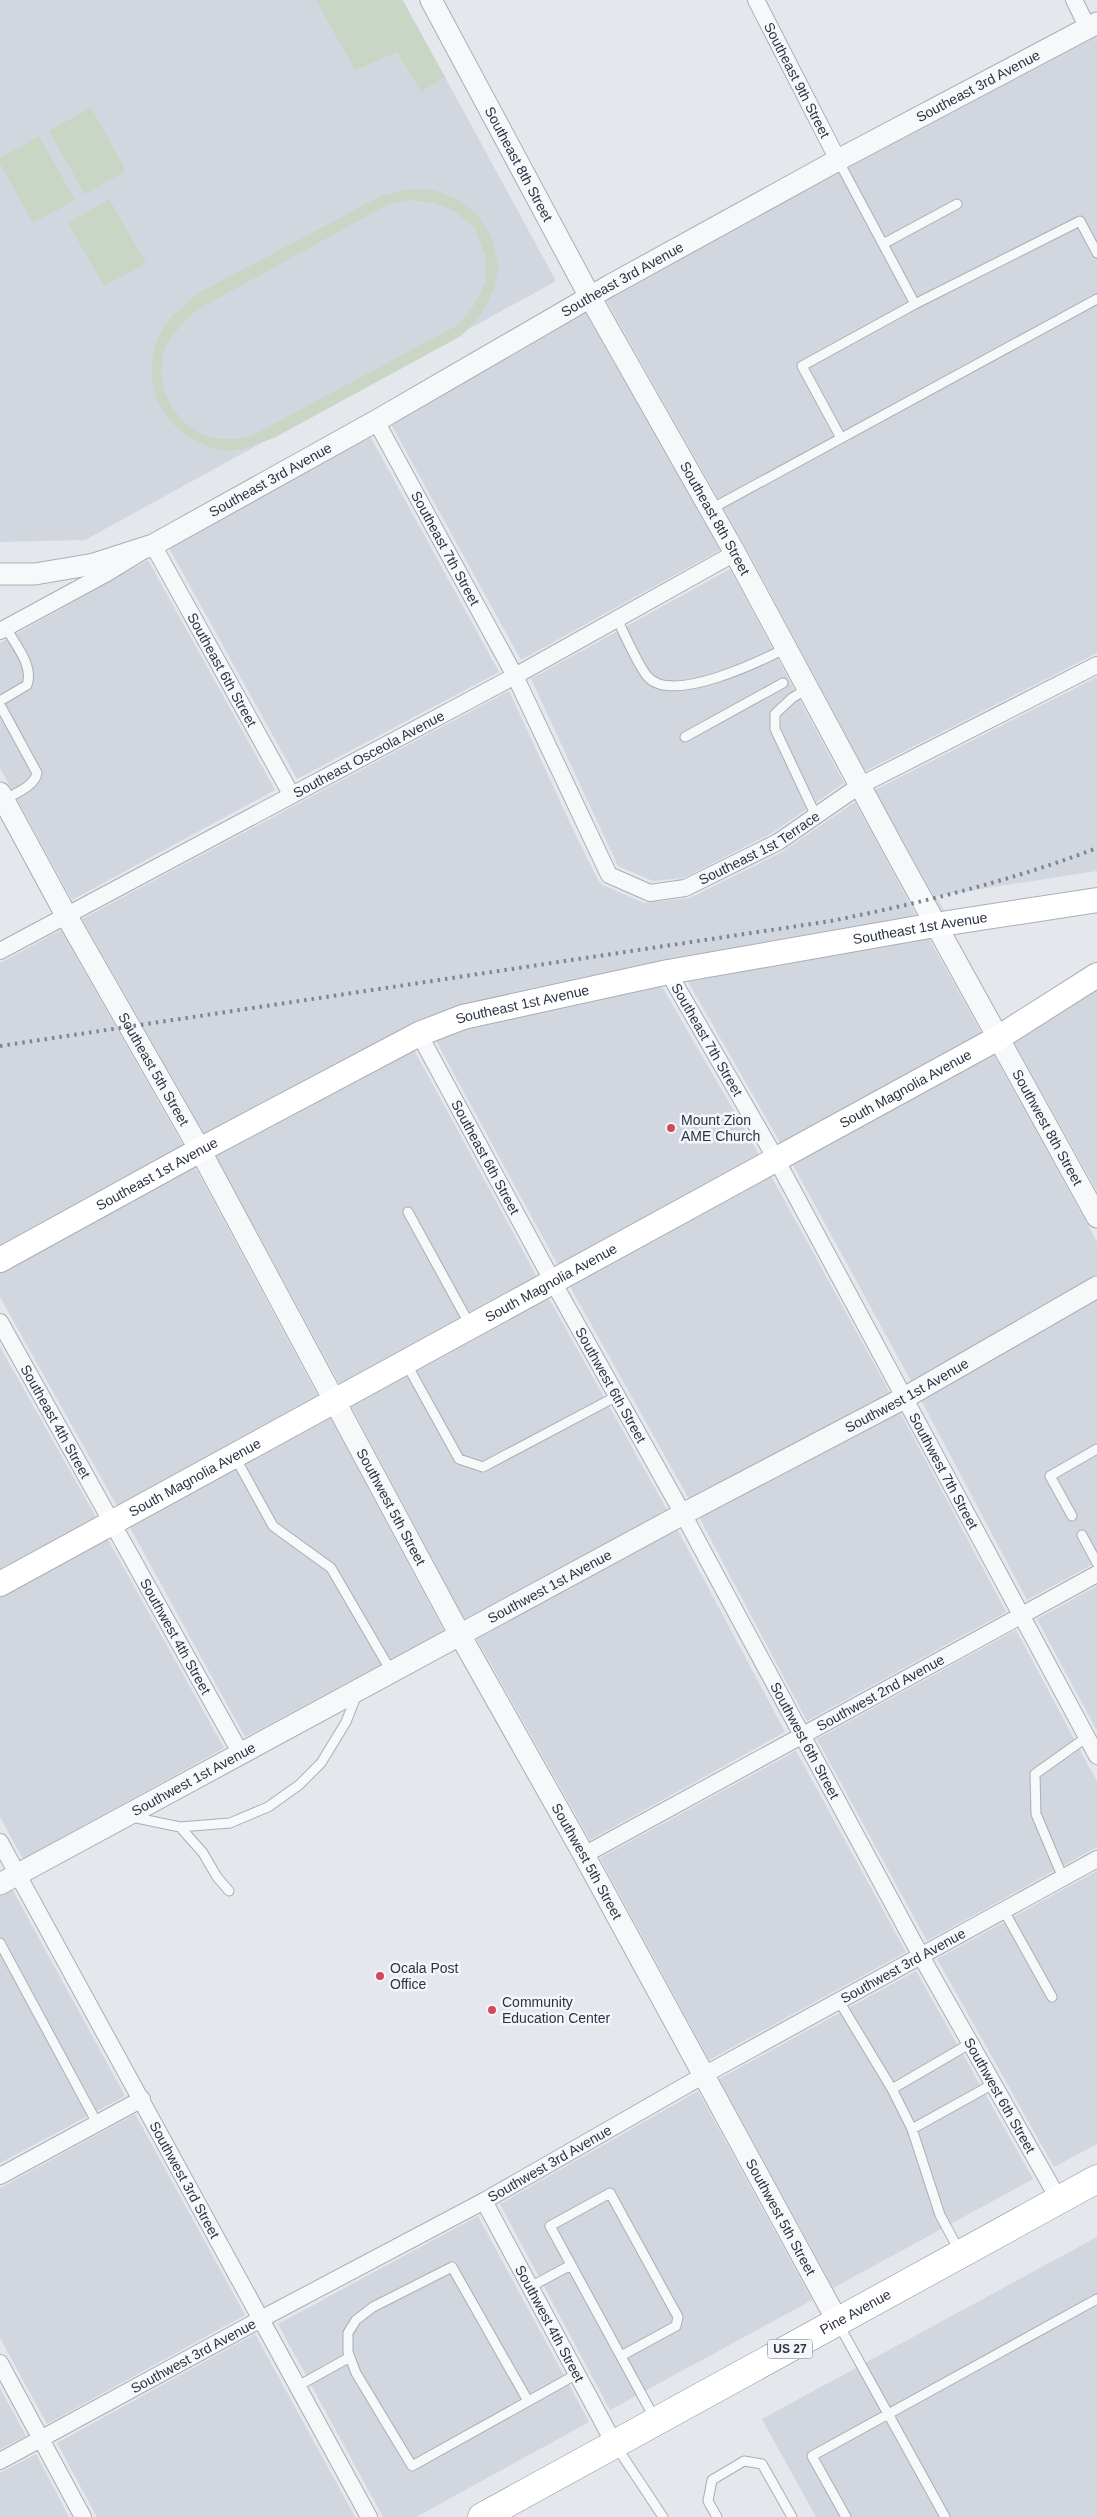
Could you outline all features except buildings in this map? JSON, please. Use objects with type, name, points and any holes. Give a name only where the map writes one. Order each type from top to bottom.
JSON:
[{"type":"highway","name":"Pine Avenue","points":[[482,2517],[1097,2179]]},
{"type":"main road","name":"Southeast 1st Avenue","points":[[0,1260],[200,1150],[418,1034],[463,1017],[668,972],[935,925],[1094,906]]},
{"type":"main road","name":"South Magnolia Avenue","points":[[0,1584],[552,1280],[998,1038],[1097,975]]},
{"type":"street","name":"Southeast 8th Street","points":[[431,0],[590,297],[735,553],[859,786],[998,1038]]},
{"type":"street","name":"Southeast 9th Street","points":[[756,0],[838,160]]},
{"type":"street","points":[[1074,0],[1093,25]]},
{"type":"street","name":"Southeast 3rd Avenue","points":[[3,629],[107,573],[153,544],[376,421],[590,297],[838,160],[1093,25]]},
{"type":"street","name":"Southeast 7th Street","points":[[376,421],[515,676]]},
{"type":"street","name":"Southeast 3rd Avenue","points":[[0,574],[35,574],[94,564],[153,544]]},
{"type":"street","name":"Southeast 6th Street","points":[[153,544],[291,794]]},
{"type":"street","name":"Southeast Osceola Avenue","points":[[0,950],[515,676],[735,553]]},
{"type":"street","name":"Southeast 1st Terrace","points":[[515,676],[609,875],[650,893],[685,888],[778,842],[859,786],[1097,665]]},
{"type":"street","name":"Southeast 5th Street","points":[[2,797],[66,915],[200,1150],[334,1400]]},
{"type":"street","name":"Southeast 7th Street","points":[[668,972],[776,1159]]},
{"type":"street","name":"Southeast 6th Street","points":[[418,1034],[552,1280]]},
{"type":"street","name":"Southwest 8th Street","points":[[998,1038],[1097,1216]]},
{"type":"street","name":"Southwest 7th Street","points":[[776,1159],[906,1397],[1097,1756]]},
{"type":"street","name":"Southwest 6th Street","points":[[552,1280],[683,1514],[921,1956],[1059,2200]]},
{"type":"street","name":"Southwest 1st Avenue","points":[[9,1879],[240,1752],[683,1514],[906,1397],[1097,1287]]},
{"type":"street","name":"Southeast 4th Street","points":[[0,1322],[112,1521]]},
{"type":"street","name":"Southwest 5th Street","points":[[334,1400],[460,1635],[584,1855],[838,2322]]},
{"type":"street","name":"Southwest 4th Street","points":[[112,1521],[240,1752]]},
{"type":"street","name":"Southwest 2nd Avenue","points":[[584,1855],[1097,1574]]},
{"type":"street","name":"Southwest 3rd Street","points":[[0,1842],[9,1879],[142,2099],[369,2517]]},
{"type":"street","name":"Southwest 3rd Avenue","points":[[0,2461],[261,2319],[484,2201],[704,2076],[1097,1859]]},
{"type":"street","points":[[0,2176],[142,2099]]},
{"type":"street","name":"Southwest 4th Street","points":[[484,2201],[615,2445]]},
{"type":"street","points":[[0,2363],[83,2517]]},
{"type":"lane","points":[[838,160],[916,304]]},
{"type":"lane","points":[[883,244],[958,204]]},
{"type":"lane","points":[[841,438],[802,366],[916,304],[1080,220],[1097,253]]},
{"type":"lane","points":[[710,509],[1097,299]]},
{"type":"lane","points":[[617,619],[648,678],[664,687],[710,681],[786,648]]},
{"type":"lane","points":[[0,701],[27,685],[30,678],[28,666],[3,629]]},
{"type":"lane","points":[[685,737],[784,683]]},
{"type":"lane","points":[[808,689],[792,698],[775,714],[775,729],[816,816]]},
{"type":"lane","points":[[0,706],[37,773],[36,778],[28,786],[2,797]]},
{"type":"lane","points":[[408,1212],[470,1325]]},
{"type":"lane","points":[[405,1361],[459,1459],[483,1467],[617,1396]]},
{"type":"lane","points":[[1072,1516],[1050,1476],[1097,1449]]},
{"type":"lane","points":[[233,1455],[273,1526],[331,1568],[391,1671]]},
{"type":"lane","points":[[1082,1536],[1097,1563]]},
{"type":"lane","points":[[125,1815],[180,1827],[230,1823],[268,1806],[299,1785],[321,1763],[346,1722],[360,1688]]},
{"type":"lane","points":[[1063,1878],[1036,1814],[1035,1774],[1087,1737]]},
{"type":"lane","points":[[180,1827],[203,1853],[217,1877],[229,1891]]},
{"type":"lane","points":[[1004,1911],[1052,1998]]},
{"type":"lane","points":[[0,1943],[97,2123]]},
{"type":"lane","points":[[839,2001],[892,2089],[912,2129],[940,2214],[961,2254]]},
{"type":"lane","points":[[892,2089],[970,2043]]},
{"type":"lane","points":[[912,2129],[993,2084]]},
{"type":"lane","points":[[621,2356],[676,2326],[678,2317],[610,2193],[550,2226],[656,2422]]},
{"type":"lane","points":[[530,2287],[571,2265]]},
{"type":"lane","points":[[528,2401],[452,2267],[373,2307],[356,2320],[348,2333],[350,2357],[356,2373],[412,2466],[577,2374]]},
{"type":"lane","points":[[846,2517],[812,2456],[1097,2299]]},
{"type":"lane","points":[[838,2322],[945,2517]]},
{"type":"lane","points":[[298,2386],[350,2357]]},
{"type":"lane","points":[[615,2445],[663,2517]]},
{"type":"lane","points":[[717,2517],[708,2501],[712,2480],[744,2461],[762,2464],[792,2517]]},
{"type":"shaded area","points":[[0,0],[403,0],[556,281],[85,540],[0,542]]},
{"type":"shaded area","points":[[1097,35],[1097,653],[865,771],[751,557],[606,300],[849,166]]},
{"type":"shaded area","points":[[585,312],[720,550],[521,660],[391,424]]},
{"type":"shaded area","points":[[370,436],[499,672],[297,779],[169,548]]},
{"type":"shaded area","points":[[148,560],[275,790],[72,900],[0,768],[0,643]]},
{"type":"shaded area","points":[[730,569],[844,783],[772,833],[683,878],[653,881],[618,866],[531,679]]},
{"type":"shaded area","points":[[1097,677],[1097,871],[936,896],[945,912],[943,913],[875,790]]},
{"type":"shaded area","points":[[509,691],[578,840],[598,880],[603,885],[644,903],[690,898],[782,852],[855,802],[917,917],[675,960],[673,957],[665,962],[424,1019],[205,1135],[82,919]]},
{"type":"shaded area","points":[[61,930],[184,1147],[0,1247],[0,963]]},
{"type":"shaded area","points":[[928,937],[982,1034],[781,1144],[687,980]]},
{"type":"shaded area","points":[[661,985],[760,1156],[558,1265],[435,1039],[466,1028]]},
{"type":"shaded area","points":[[1097,987],[1097,1191],[1013,1041]]},
{"type":"shaded area","points":[[413,1048],[537,1277],[340,1385],[215,1154]]},
{"type":"shaded area","points":[[993,1053],[1097,1242],[1097,1275],[911,1381],[792,1163]]},
{"type":"shaded area","points":[[194,1165],[318,1396],[117,1506],[0,1297],[0,1272]]},
{"type":"shaded area","points":[[770,1174],[890,1393],[689,1499],[568,1283]]},
{"type":"shaded area","points":[[547,1295],[667,1510],[465,1620],[350,1404]]},
{"type":"shaded area","points":[[1097,1300],[1097,1562],[1027,1600],[921,1400]]},
{"type":"shaded area","points":[[0,1347],[96,1517],[0,1572]]},
{"type":"shaded area","points":[[900,1412],[1006,1612],[807,1721],[699,1517]]},
{"type":"shaded area","points":[[329,1415],[444,1631],[245,1737],[128,1524]]},
{"type":"shaded area","points":[[677,1529],[785,1732],[590,1840],[476,1638]]},
{"type":"shaded area","points":[[106,1536],[224,1748],[23,1859],[0,1817],[0,1596]]},
{"type":"shaded area","points":[[1097,1586],[1097,1731],[1037,1619]]},
{"type":"shaded area","points":[[1016,1630],[1097,1782],[1097,1847],[927,1941],[817,1739]]},
{"type":"shaded area","points":[[796,1751],[906,1952],[709,2060],[600,1858]]},
{"type":"shaded area","points":[[1097,1871],[1097,2144],[1054,2167],[937,1959]]},
{"type":"shaded area","points":[[12,1889],[125,2096],[0,2163],[0,1896]]},
{"type":"shaded area","points":[[916,1971],[1033,2179],[833,2288],[719,2079]]},
{"type":"shaded area","points":[[698,2091],[812,2300],[610,2410],[500,2204]]},
{"type":"shaded area","points":[[135,2114],[245,2315],[47,2424],[0,2338],[0,2188]]},
{"type":"shaded area","points":[[478,2216],[589,2422],[416,2517],[383,2517],[278,2324]]},
{"type":"shaded area","points":[[1097,2237],[1097,2517],[816,2517],[762,2419]]},
{"type":"shaded area","points":[[255,2334],[355,2517],[97,2517],[57,2443]]},
{"type":"shaded area","points":[[0,2388],[26,2436],[0,2449]]},
{"type":"shaded area","points":[[36,2454],[69,2517],[0,2517],[0,2473]]},
{"type":"green space","points":[[316,0],[402,0],[445,77],[421,92],[397,52],[355,70]]},
{"type":"green space","points":[[91,107],[126,171],[85,194],[49,131]]},
{"type":"green space","points":[[39,136],[75,200],[33,223],[0,164],[0,158]]},
{"type":"green space","points":[[408,189],[435,190],[459,200],[478,215],[491,236],[499,266],[494,289],[481,315],[461,336],[274,438],[246,448],[225,451],[201,443],[179,430],[160,406],[152,377],[152,361],[156,346],[162,330],[169,320],[197,294],[381,196]],"holes":[[[410,200],[435,203],[454,211],[475,228],[486,258],[486,281],[473,307],[458,325],[253,435],[233,439],[211,437],[186,423],[176,412],[168,400],[163,386],[161,371],[163,356],[172,337],[197,310],[387,205]]]},
{"type":"green space","points":[[109,199],[146,263],[104,286],[68,223]]},
{"type":"railway","points":[[0,1046],[831,921],[898,907],[999,881],[1097,848]]},
{"type":"place","name":"Mount Zion AME Church","points":[[671,1128]]},
{"type":"place","name":"Ocala Post Office","points":[[380,1976]]},
{"type":"place","name":"Community Education Center","points":[[492,2010]]}]
